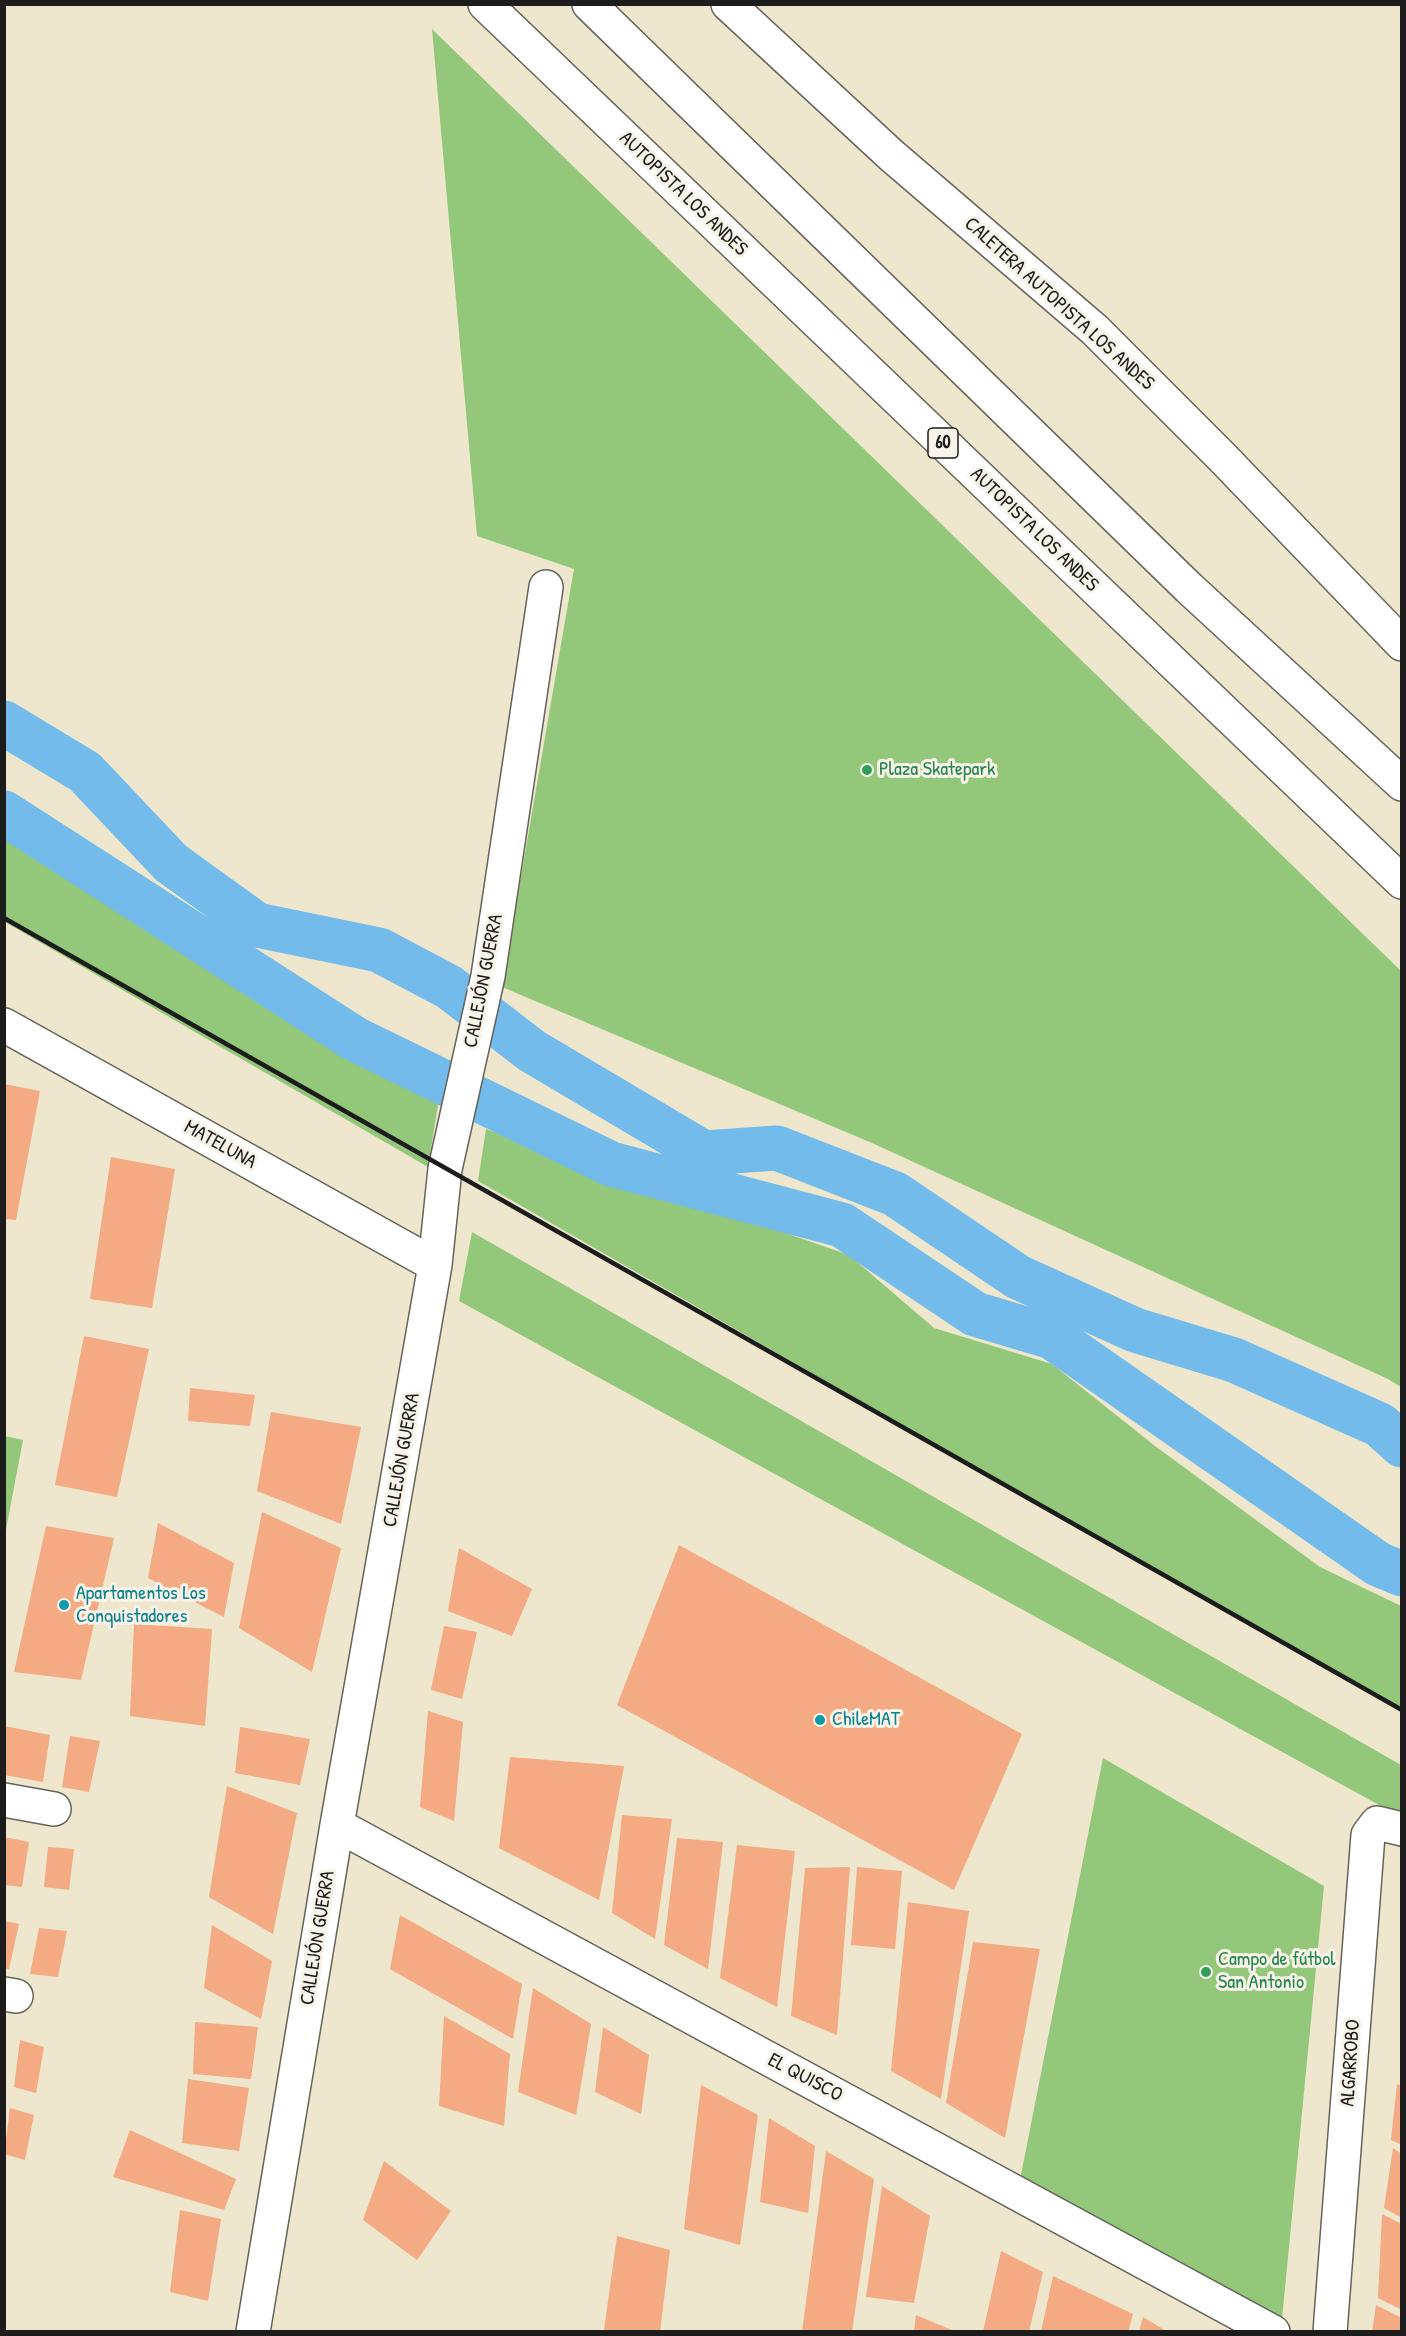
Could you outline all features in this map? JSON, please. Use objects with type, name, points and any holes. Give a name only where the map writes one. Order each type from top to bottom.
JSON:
[{"type":"main road","name":"AUTOPISTA LOS ANDES","points":[[485,4],[1401,882]]},
{"type":"main road","points":[[589,4],[1189,588],[1401,784]]},
{"type":"main road","name":"CALETERA AUTOPISTA LOS ANDES","points":[[728,4],[891,155],[1095,330],[1222,457],[1401,644]]},
{"type":"main road","name":"CALLEJÓN GUERRA","points":[[253,2331],[337,1825],[435,1265],[445,1169],[488,976],[546,587]]},
{"type":"main road","name":"MATELUNA","points":[[4,1025],[435,1265]]},
{"type":"main road","points":[[4,1800],[54,1809]]},
{"type":"main road","name":"ALGARROBO","points":[[1330,2331],[1368,1835],[1377,1823],[1401,1829]]},
{"type":"main road","name":"EL QUISCO","points":[[337,1825],[1273,2331]]},
{"type":"green space","name":"Plaza Skatepark","points":[[432,29],[1401,971],[1401,1387],[1388,1379],[872,1143],[502,987],[574,569],[477,536]]},
{"type":"green space","points":[[5,837],[339,1051],[439,1099],[428,1167],[5,922]]},
{"type":"green space","points":[[486,1129],[849,1255],[934,1328],[1052,1364],[1155,1446],[1320,1567],[1401,1606],[1401,1712],[478,1181]]},
{"type":"green space","points":[[472,1232],[1401,1765],[1401,1817],[459,1301]]},
{"type":"green space","points":[[4,1436],[23,1440],[5,1535]]},
{"type":"green space","points":[[1103,1758],[1324,1886],[1282,2319],[1019,2185]]},
{"type":"building","points":[[4,1084],[40,1091],[16,1220],[4,1219]]},
{"type":"building","points":[[111,1157],[175,1169],[152,1308],[90,1299]]},
{"type":"building","points":[[84,1336],[149,1349],[117,1497],[55,1485]]},
{"type":"building","points":[[190,1388],[255,1395],[250,1426],[188,1421]]},
{"type":"building","points":[[271,1412],[361,1427],[341,1524],[257,1491]]},
{"type":"building","points":[[262,1512],[341,1548],[312,1672],[239,1628]]},
{"type":"building","points":[[158,1523],[234,1563],[224,1617],[148,1578]]},
{"type":"building","name":"Apartamentos Los Conquistadores","points":[[46,1526],[114,1538],[81,1680],[14,1672]]},
{"type":"building","name":"ChileMAT","points":[[679,1545],[1022,1734],[954,1890],[617,1705]]},
{"type":"building","points":[[459,1548],[532,1589],[512,1636],[448,1611]]},
{"type":"building","points":[[134,1624],[212,1629],[205,1726],[130,1716]]},
{"type":"building","points":[[444,1626],[477,1632],[462,1699],[431,1690]]},
{"type":"building","points":[[428,1711],[463,1722],[454,1821],[420,1807]]},
{"type":"building","points":[[4,1726],[50,1735],[43,1782],[4,1775]]},
{"type":"building","points":[[240,1727],[310,1739],[300,1785],[235,1773]]},
{"type":"building","points":[[70,1736],[100,1741],[89,1792],[62,1787]]},
{"type":"building","points":[[510,1757],[624,1766],[599,1900],[499,1848]]},
{"type":"building","points":[[227,1786],[297,1813],[273,1934],[209,1897]]},
{"type":"building","points":[[622,1815],[672,1819],[655,1939],[612,1913]]},
{"type":"building","points":[[4,1837],[29,1842],[22,1887],[4,1885]]},
{"type":"building","points":[[677,1838],[723,1842],[708,1969],[664,1945]]},
{"type":"building","points":[[737,1845],[795,1851],[777,2007],[720,1978]]},
{"type":"building","points":[[48,1847],[74,1849],[69,1890],[44,1887]]},
{"type":"building","points":[[850,1867],[837,2035],[791,2016],[805,1868]]},
{"type":"building","points":[[857,1867],[902,1871],[895,1949],[851,1945]]},
{"type":"building","points":[[908,1902],[969,1911],[941,2099],[891,2071]]},
{"type":"building","points":[[400,1915],[522,1984],[513,2039],[390,1969]]},
{"type":"building","points":[[4,1921],[19,1924],[9,1969],[4,1968]]},
{"type":"building","points":[[212,1925],[272,1961],[261,2019],[204,1988]]},
{"type":"building","points":[[39,1928],[67,1931],[58,1977],[30,1974]]},
{"type":"building","points":[[973,1942],[1040,1949],[1005,2138],[946,2103]]},
{"type":"building","points":[[533,1988],[591,2024],[576,2115],[518,2092]]},
{"type":"building","points":[[444,2016],[510,2054],[504,2126],[439,2106]]},
{"type":"building","points":[[195,2022],[258,2027],[251,2079],[193,2074]]},
{"type":"building","points":[[603,2027],[649,2055],[641,2114],[595,2092]]},
{"type":"building","points":[[20,2040],[44,2047],[36,2093],[14,2087]]},
{"type":"building","points":[[188,2079],[249,2088],[239,2151],[182,2143]]},
{"type":"building","points":[[1397,2084],[1402,2086],[1402,2145],[1391,2140]]},
{"type":"building","points":[[701,2085],[758,2115],[740,2245],[684,2229]]},
{"type":"building","points":[[10,2108],[34,2115],[25,2160],[4,2154]]},
{"type":"building","points":[[769,2118],[815,2146],[808,2213],[760,2202]]},
{"type":"building","points":[[130,2130],[236,2179],[224,2210],[113,2177]]},
{"type":"building","points":[[1393,2148],[1402,2154],[1402,2218],[1384,2208]]},
{"type":"building","points":[[826,2151],[874,2179],[852,2332],[802,2332]]},
{"type":"building","points":[[384,2161],[451,2211],[417,2260],[363,2220]]},
{"type":"building","points":[[882,2186],[930,2216],[914,2303],[866,2297]]},
{"type":"building","points":[[180,2210],[221,2219],[208,2301],[170,2292]]},
{"type":"building","points":[[1382,2214],[1402,2224],[1402,2310],[1378,2298]]},
{"type":"building","points":[[617,2236],[670,2250],[660,2332],[604,2330]]},
{"type":"building","points":[[1001,2251],[1043,2272],[1029,2332],[983,2332]]},
{"type":"building","points":[[1053,2276],[1133,2314],[1128,2332],[1041,2332]]},
{"type":"building","points":[[1376,2305],[1402,2318],[1402,2332],[1372,2332]]},
{"type":"building","points":[[916,2315],[954,2331],[954,2332],[914,2332]]},
{"type":"building","points":[[1143,2317],[1168,2332],[1139,2332]]},
{"type":"waterway","points":[[4,723],[85,772],[171,863],[257,925],[379,950],[449,987],[532,1051],[704,1153],[777,1148],[895,1194],[1018,1277],[1135,1330],[1234,1360],[1380,1425],[1402,1445]]},
{"type":"waterway","points":[[4,813],[355,1039],[611,1164],[842,1225],[975,1314],[1052,1337],[1378,1564],[1402,1574]]},
{"type":"railway","points":[[4,918],[1402,1710]]},
{"type":"place","name":"Plaza Skatepark","points":[[867,770]]},
{"type":"place","name":"Apartamentos Los Conquistadores","points":[[64,1605]]},
{"type":"place","name":"ChileMAT","points":[[820,1720]]},
{"type":"place","name":"Campo de fútbol San Antonio","points":[[1206,1972]]}]
